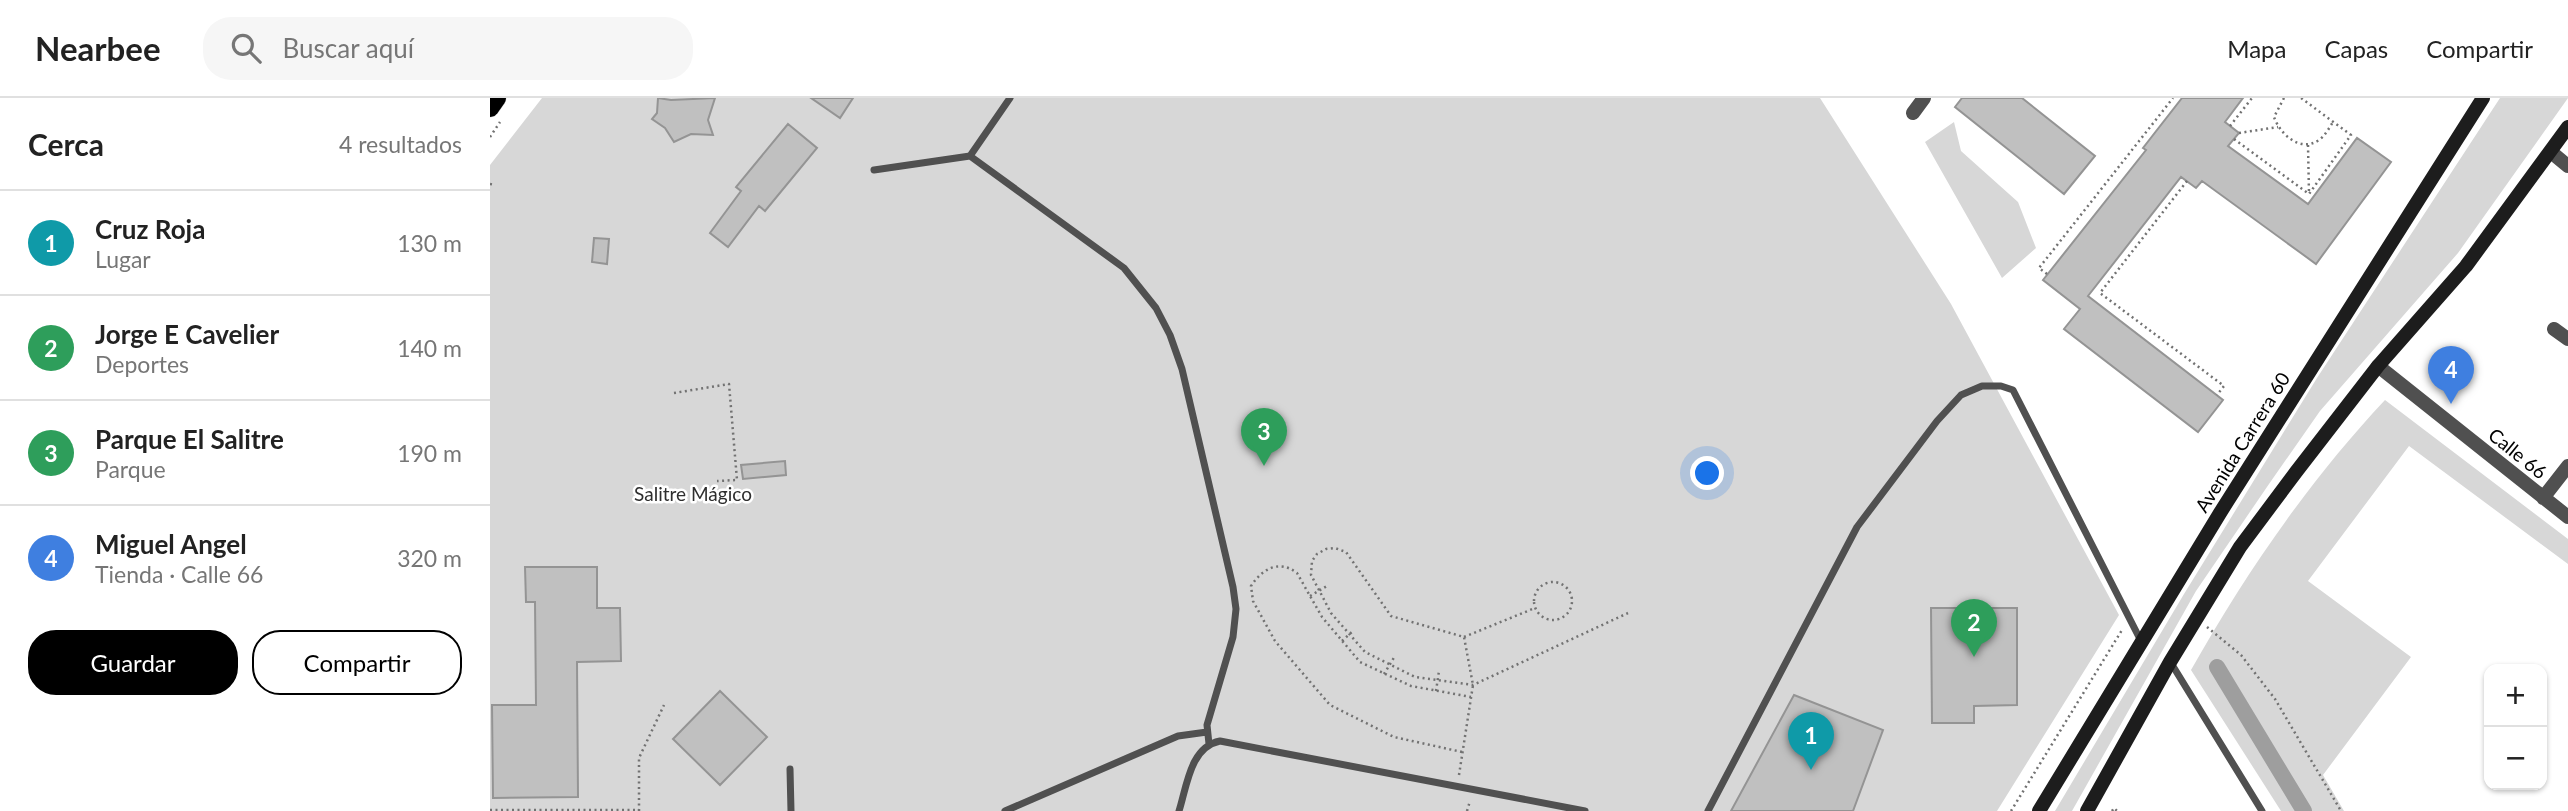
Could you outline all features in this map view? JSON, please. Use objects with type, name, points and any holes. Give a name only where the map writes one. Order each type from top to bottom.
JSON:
[{"type":"main road","points":[[490,108],[497,98]]},
{"type":"main road","name":"Avenida Carrera 60","points":[[2039,811],[2141,641],[2483,98]]},
{"type":"main road","points":[[2087,811],[2170,662],[2240,547],[2378,366],[2466,266],[2568,127]]},
{"type":"street","points":[[1913,113],[1924,98]]},
{"type":"street","points":[[2551,152],[2568,166]]},
{"type":"street","points":[[2554,329],[2568,339]]},
{"type":"street","name":"Calle 66","points":[[2378,366],[2568,517]]},
{"type":"street","points":[[2543,498],[2568,466]]},
{"type":"lane","points":[[970,156],[1010,98]]},
{"type":"lane","points":[[874,170],[970,156],[1124,268],[1156,308],[1170,335],[1182,369],[1225,548],[1236,609],[1233,637],[1212,703],[1207,732],[1209,744]]},
{"type":"lane","points":[[1708,811],[1857,527],[1937,421],[1961,395],[1982,386],[2001,386],[2012,390],[2141,641]]},
{"type":"lane","points":[[2170,662],[2262,811]]},
{"type":"lane","points":[[1005,811],[1178,736],[1207,732]]},
{"type":"lane","points":[[1179,811],[1195,758],[1209,744],[1229,741],[1585,811]]},
{"type":"lane","points":[[790,769],[791,811]]},
{"type":"path","points":[[2048,274],[2039,268],[2173,98]]},
{"type":"path","points":[[2231,126],[2252,98]]},
{"type":"path","points":[[2284,98],[2274,117],[2278,127],[2294,142],[2308,144],[2319,141],[2333,122]]},
{"type":"path","points":[[2301,98],[2351,135],[2309,194]]},
{"type":"path","points":[[2239,133],[2278,127]]},
{"type":"path","points":[[2234,139],[2309,194]]},
{"type":"path","points":[[2308,144],[2309,194]]},
{"type":"path","points":[[2100,293],[2187,181]]},
{"type":"path","points":[[490,184],[495,185]]},
{"type":"path","points":[[2094,288],[2224,386],[2217,395]]},
{"type":"path","points":[[674,393],[729,384],[737,480],[717,481]]},
{"type":"path","points":[[1535,608],[1464,637],[1391,616],[1346,552],[1335,548],[1326,549],[1312,561],[1311,575],[1331,613],[1365,652],[1415,677],[1473,685],[1628,613]]},
{"type":"path","points":[[1462,752],[1394,737],[1330,705],[1275,641],[1253,601],[1251,586],[1264,571],[1282,566],[1297,573],[1322,617],[1360,662],[1411,686],[1471,696]]},
{"type":"path","points":[[1548,582],[1561,583],[1570,592],[1570,610],[1561,618],[1549,620],[1535,608],[1534,596],[1537,590],[1548,582]]},
{"type":"path","points":[[1310,596],[1327,586]]},
{"type":"path","points":[[2011,811],[2129,618]]},
{"type":"path","points":[[2207,628],[2241,655],[2275,699],[2341,811]]},
{"type":"path","points":[[1342,641],[1354,630]]},
{"type":"path","points":[[1457,785],[1473,685],[1464,637]]},
{"type":"path","points":[[1384,674],[1395,656]]},
{"type":"path","points":[[1436,691],[1438,671]]},
{"type":"path","points":[[490,810],[639,810],[639,758],[664,705]]},
{"type":"green space","name":"Salitre Mágico","points":[[542,98],[1820,98],[1951,304],[2119,615],[1997,811],[490,811],[490,165]]},
{"type":"green space","points":[[2500,98],[2568,98],[2458,253],[2320,411],[2196,591],[2072,811],[2055,811],[2317,378]]},
{"type":"green space","points":[[1954,122],[1961,151],[2018,202],[2036,248],[2002,278],[1925,142]]},
{"type":"green space","points":[[2385,400],[2568,539],[2568,564],[2409,446],[2308,581],[2411,657],[2323,775],[2344,811],[2281,811],[2191,670],[2233,599],[2280,529],[2330,463]]},
{"type":"building","points":[[658,98],[715,98],[708,120],[713,135],[691,134],[674,142],[665,128],[652,119],[657,113]]},
{"type":"building","points":[[811,98],[853,98],[840,118]]},
{"type":"building","points":[[1962,98],[2022,98],[2095,156],[2064,194],[1955,107]]},
{"type":"building","points":[[2182,98],[2243,98],[2225,122],[2239,133],[2228,146],[2308,204],[2357,138],[2391,162],[2316,264],[2202,181],[2196,188],[2181,177],[2088,296],[2223,400],[2198,432],[2064,329],[2080,309],[2043,280],[2146,150],[2143,148]]},
{"type":"building","points":[[788,124],[817,148],[765,211],[759,206],[728,247],[710,233],[741,191],[736,187]]},
{"type":"building","points":[[594,238],[609,239],[607,264],[592,262]]},
{"type":"building","points":[[785,461],[786,475],[743,479],[741,465]]},
{"type":"building","points":[[525,567],[597,567],[597,608],[620,608],[621,661],[577,662],[578,797],[493,798],[492,705],[536,705],[535,602],[526,602]]},
{"type":"building","points":[[1931,608],[2017,608],[2017,705],[1974,706],[1974,723],[1932,723]]},
{"type":"building","points":[[720,691],[767,737],[720,785],[673,739]]},
{"type":"building","points":[[1794,695],[1883,730],[1853,811],[1731,811]]},
{"type":"waterway","points":[[2217,667],[2304,811]]},
{"type":"place","name":"Miguel Angel","points":[[2451,404]]},
{"type":"place","name":"Parque El Salitre","points":[[1264,466]]},
{"type":"place","name":"Jorge E Cavelier","points":[[1974,657]]},
{"type":"place","name":"Cruz Roja","points":[[1811,770]]}]
